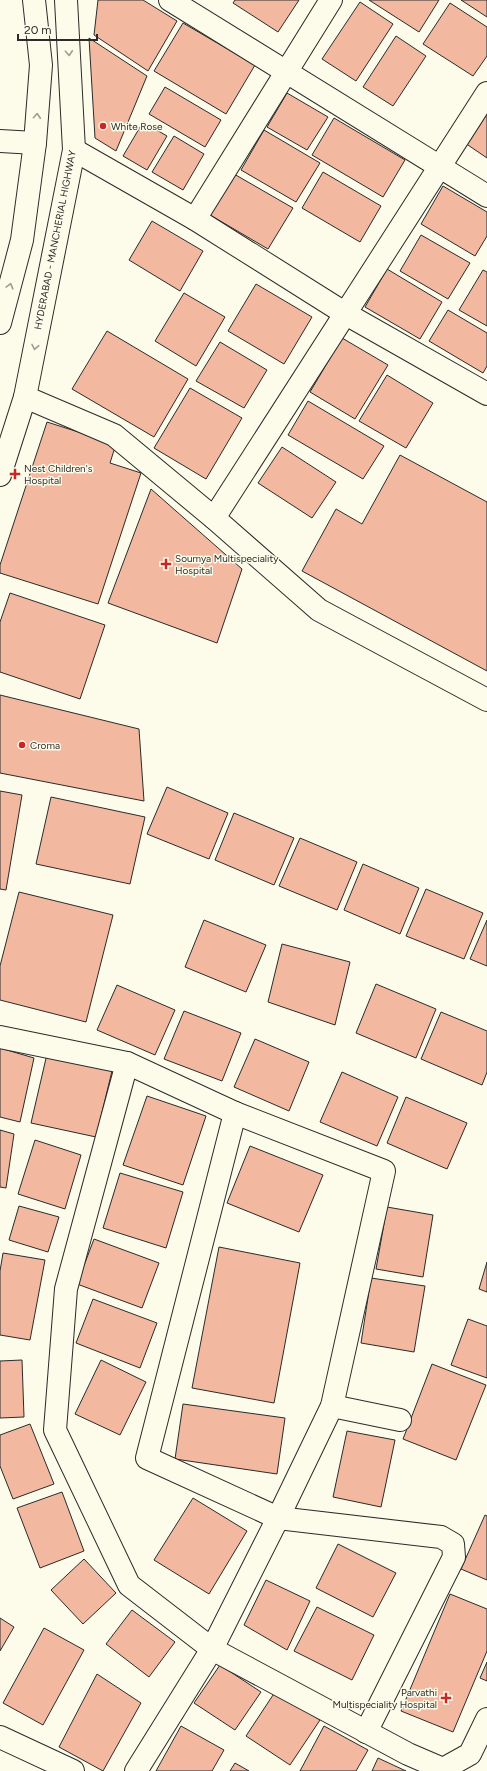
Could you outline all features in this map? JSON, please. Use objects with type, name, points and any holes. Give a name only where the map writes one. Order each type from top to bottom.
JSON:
[{"type":"street","points":[[0,323],[22,240],[35,143],[41,65],[34,0]]},
{"type":"street","name":"HYDERABAD - MANCHERIAL HIGHWAY","points":[[0,475],[24,397],[74,150],[66,0]]},
{"type":"street","points":[[170,0],[487,196]]},
{"type":"street","points":[[195,219],[332,0]]},
{"type":"street","points":[[214,518],[487,93]]},
{"type":"street","points":[[0,141],[35,143]]},
{"type":"street","points":[[74,150],[195,219],[346,314],[487,394]]},
{"type":"street","points":[[24,397],[114,435],[214,518],[319,610],[487,700]]},
{"type":"street","points":[[0,1037],[126,1063],[235,1113],[384,1171],[332,1406],[212,1649],[136,1771]]},
{"type":"street","points":[[126,1063],[66,1289],[55,1430],[130,1585],[212,1649],[408,1754],[443,1769],[470,1754],[487,1719]]},
{"type":"street","points":[[235,1113],[147,1458],[278,1518],[441,1537],[453,1544],[454,1557],[366,1732]]},
{"type":"street","points":[[332,1406],[400,1420]]},
{"type":"street","points":[[0,1737],[72,1771]]},
{"type":"building","points":[[98,0],[143,0],[177,21],[148,71],[94,35]]},
{"type":"building","points":[[235,0],[299,0],[278,32],[233,3]]},
{"type":"building","points":[[369,0],[439,0],[419,32]]},
{"type":"building","points":[[461,0],[487,0],[487,17]]},
{"type":"building","points":[[360,2],[393,24],[356,81],[322,59]]},
{"type":"building","points":[[450,3],[487,27],[487,56],[473,76],[423,44]]},
{"type":"building","points":[[183,23],[255,65],[226,114],[154,71]]},
{"type":"building","points":[[396,36],[426,56],[393,106],[363,87]]},
{"type":"building","points":[[89,38],[147,76],[116,151],[95,138]]},
{"type":"building","points":[[165,87],[221,120],[205,147],[149,114]]},
{"type":"building","points":[[287,93],[328,117],[307,150],[267,127]]},
{"type":"building","points":[[487,109],[487,158],[465,143]]},
{"type":"building","points":[[334,118],[405,160],[383,197],[312,155]]},
{"type":"building","points":[[143,122],[167,136],[147,170],[123,156]]},
{"type":"building","points":[[264,130],[320,163],[296,202],[241,170]]},
{"type":"building","points":[[174,136],[204,154],[183,190],[152,172]]},
{"type":"building","points":[[323,172],[381,206],[360,242],[302,208]]},
{"type":"building","points":[[234,174],[293,208],[268,249],[210,215]]},
{"type":"building","points":[[443,186],[487,212],[487,236],[475,256],[421,224]]},
{"type":"building","points":[[152,221],[203,251],[180,291],[129,260]]},
{"type":"building","points":[[421,235],[470,263],[448,299],[400,271]]},
{"type":"building","points":[[387,269],[442,302],[420,339],[365,307]]},
{"type":"building","points":[[483,270],[487,272],[487,326],[459,310]]},
{"type":"building","points":[[256,284],[312,317],[284,364],[228,331]]},
{"type":"building","points":[[184,293],[225,317],[196,366],[155,341]]},
{"type":"building","points":[[448,310],[487,333],[487,366],[483,373],[429,341]]},
{"type":"building","points":[[107,331],[188,379],[154,437],[72,389]]},
{"type":"building","points":[[342,338],[388,365],[355,419],[310,392]]},
{"type":"building","points":[[220,342],[267,370],[244,408],[196,381]]},
{"type":"building","points":[[387,375],[433,403],[406,448],[359,421]]},
{"type":"building","points":[[190,388],[242,418],[206,479],[154,448]]},
{"type":"building","points":[[308,401],[384,446],[363,479],[288,435]]},
{"type":"building","points":[[47,422],[116,444],[110,463],[141,473],[98,604],[0,573],[0,565]]},
{"type":"building","points":[[282,447],[336,482],[312,518],[258,483]]},
{"type":"building","points":[[400,455],[487,502],[487,671],[302,571],[336,509],[362,524]]},
{"type":"building","points":[[151,489],[242,569],[217,643],[108,603]]},
{"type":"building","points":[[10,593],[105,625],[80,699],[0,672],[0,622]]},
{"type":"building","points":[[0,695],[139,729],[144,801],[0,773]]},
{"type":"building","points":[[167,787],[228,813],[209,859],[147,834]]},
{"type":"building","points":[[0,791],[22,795],[6,890],[0,889]]},
{"type":"building","points":[[51,797],[145,817],[130,884],[36,864]]},
{"type":"building","points":[[234,813],[294,838],[274,885],[215,860]]},
{"type":"building","points":[[300,838],[357,862],[337,910],[279,886]]},
{"type":"building","points":[[363,864],[419,888],[400,934],[344,910]]},
{"type":"building","points":[[426,889],[483,913],[464,959],[406,936]]},
{"type":"building","points":[[19,892],[113,915],[86,1022],[0,1000],[0,966]]},
{"type":"building","points":[[204,920],[266,945],[246,992],[185,967]]},
{"type":"building","points":[[487,920],[487,966],[470,959]]},
{"type":"building","points":[[282,944],[350,962],[335,1025],[268,1002]]},
{"type":"building","points":[[376,984],[436,1009],[416,1058],[356,1033]]},
{"type":"building","points":[[117,985],[175,1010],[155,1055],[97,1030]]},
{"type":"building","points":[[184,1011],[241,1033],[222,1081],[164,1059]]},
{"type":"building","points":[[441,1012],[487,1031],[487,1072],[482,1085],[421,1059]]},
{"type":"building","points":[[255,1039],[309,1062],[289,1111],[234,1087]]},
{"type":"building","points":[[0,1048],[34,1058],[20,1122],[0,1117]]},
{"type":"building","points":[[47,1054],[112,1071],[96,1137],[31,1123]]},
{"type":"building","points":[[342,1072],[398,1097],[377,1146],[320,1122]]},
{"type":"building","points":[[147,1096],[206,1116],[183,1185],[123,1165]]},
{"type":"building","points":[[406,1097],[467,1123],[447,1169],[387,1143]]},
{"type":"building","points":[[0,1130],[14,1134],[6,1188],[0,1187]]},
{"type":"building","points":[[35,1140],[81,1155],[65,1209],[18,1194]]},
{"type":"building","points":[[250,1146],[323,1175],[299,1232],[227,1203]]},
{"type":"building","points":[[120,1173],[183,1192],[166,1248],[103,1228]]},
{"type":"building","points":[[19,1206],[59,1217],[48,1252],[9,1240]]},
{"type":"building","points":[[387,1207],[433,1215],[423,1277],[376,1269]]},
{"type":"building","points":[[94,1239],[159,1263],[142,1308],[77,1284]]},
{"type":"building","points":[[219,1247],[300,1263],[274,1403],[192,1388]]},
{"type":"building","points":[[3,1253],[45,1260],[30,1340],[0,1335],[0,1271]]},
{"type":"building","points":[[487,1262],[487,1292],[479,1289]]},
{"type":"building","points":[[371,1278],[425,1286],[414,1352],[361,1343]]},
{"type":"building","points":[[93,1299],[157,1323],[140,1368],[76,1343]]},
{"type":"building","points":[[468,1319],[487,1326],[487,1378],[451,1365]]},
{"type":"building","points":[[22,1360],[24,1417],[0,1418],[0,1361]]},
{"type":"building","points":[[101,1360],[146,1382],[120,1435],[75,1414]]},
{"type":"building","points":[[432,1364],[486,1385],[456,1460],[403,1439]]},
{"type":"building","points":[[183,1404],[285,1418],[277,1474],[175,1459]]},
{"type":"building","points":[[30,1424],[54,1484],[13,1499],[0,1466],[0,1435]]},
{"type":"building","points":[[347,1431],[395,1440],[381,1507],[333,1497]]},
{"type":"building","points":[[62,1492],[84,1551],[40,1568],[17,1508]]},
{"type":"building","points":[[193,1498],[247,1531],[209,1594],[154,1560]]},
{"type":"building","points":[[485,1515],[487,1516],[487,1580],[461,1569]]},
{"type":"building","points":[[338,1544],[396,1573],[373,1617],[316,1588]]},
{"type":"building","points":[[84,1559],[116,1593],[83,1624],[51,1590]]},
{"type":"building","points":[[266,1580],[310,1601],[287,1650],[244,1625]]},
{"type":"building","points":[[450,1594],[487,1609],[487,1651],[453,1732],[401,1711]]},
{"type":"building","points":[[317,1607],[374,1635],[352,1680],[294,1651]]},
{"type":"building","points":[[132,1610],[175,1642],[149,1677],[106,1644]]},
{"type":"building","points":[[0,1618],[14,1627],[0,1651]]},
{"type":"building","points":[[44,1628],[84,1650],[43,1725],[3,1703]]},
{"type":"building","points":[[487,1662],[487,1681],[480,1678]]},
{"type":"building","points":[[220,1665],[261,1692],[235,1730],[194,1703]]},
{"type":"building","points":[[97,1674],[141,1703],[103,1771],[59,1747]]},
{"type":"building","points":[[275,1692],[320,1720],[290,1765],[246,1736]]},
{"type":"building","points":[[181,1726],[224,1750],[212,1771],[156,1771]]},
{"type":"building","points":[[324,1726],[368,1750],[356,1771],[300,1771]]},
{"type":"building","points":[[378,1758],[406,1771],[372,1771]]},
{"type":"building","points":[[235,1763],[249,1771],[230,1771]]},
{"type":"place","name":"White Rose","points":[[103,126]]},
{"type":"place","name":"Nest Children's Hospital","points":[[15,474]]},
{"type":"place","name":"Soumya Multispeciality Hospital","points":[[166,564]]},
{"type":"place","name":"Croma","points":[[22,745]]},
{"type":"place","name":"Parvathi Multispeciality Hospital","points":[[446,1698]]}]
